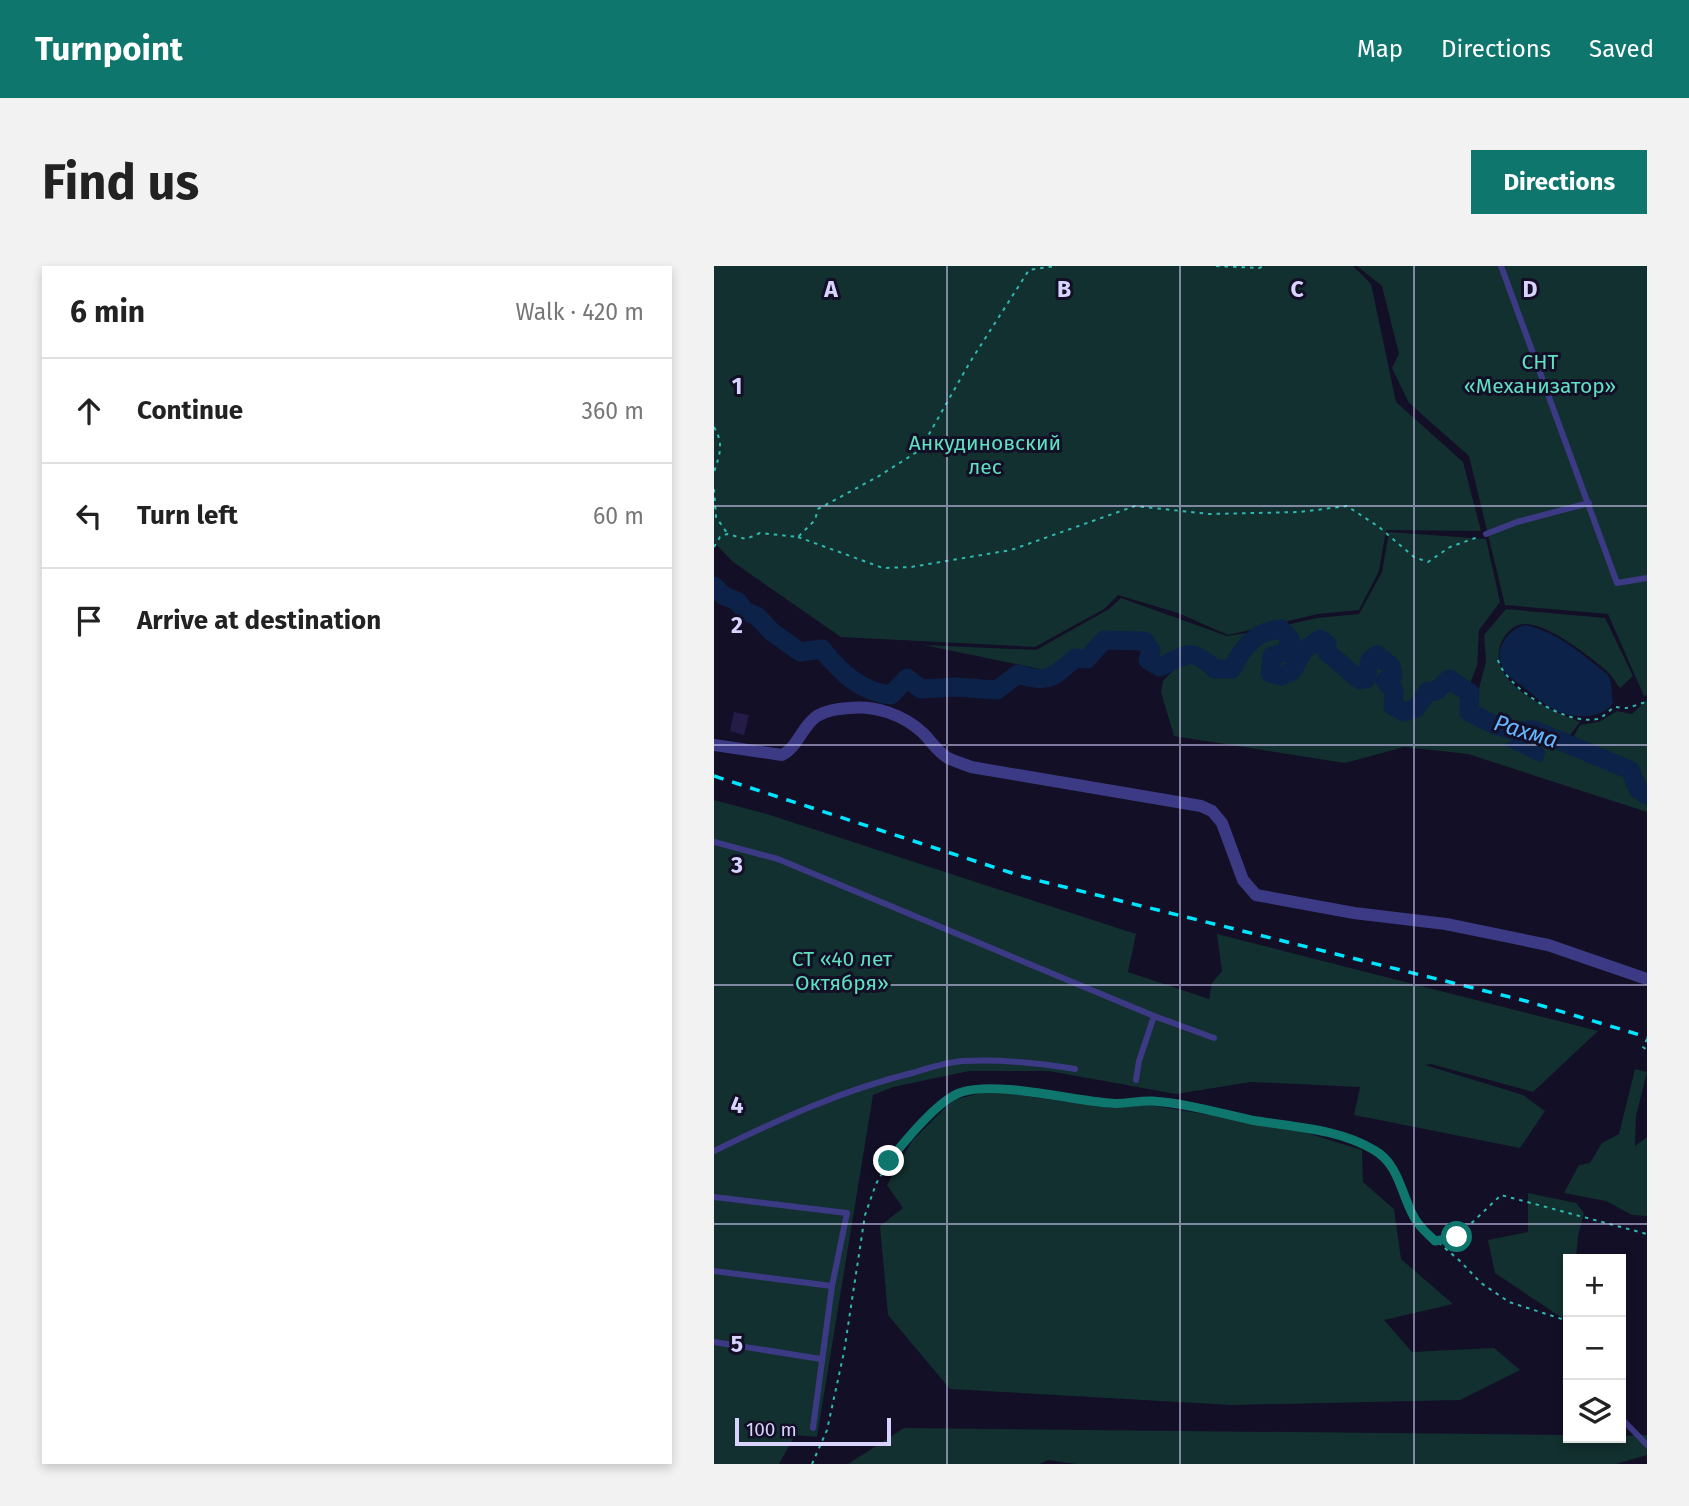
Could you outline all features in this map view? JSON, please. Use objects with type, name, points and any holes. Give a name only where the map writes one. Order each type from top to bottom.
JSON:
[{"type":"street","points":[[714,745],[782,755],[789,752],[808,724],[817,716],[831,710],[858,707],[886,711],[921,731],[949,759],[971,767],[1201,806],[1212,811],[1223,823],[1243,880],[1256,895],[1354,913],[1446,925],[1548,945],[1647,979]]},
{"type":"lane","points":[[1501,266],[1617,583],[1647,578]]},
{"type":"lane","points":[[1486,534],[1517,522],[1589,503]]},
{"type":"lane","points":[[714,842],[778,859],[1154,1016],[1214,1038]]},
{"type":"lane","points":[[1136,1080],[1139,1061],[1154,1016]]},
{"type":"lane","points":[[714,1151],[793,1113],[880,1081],[947,1064],[964,1061],[1033,1062],[1075,1069]]},
{"type":"lane","points":[[714,1197],[847,1213],[832,1286],[813,1428]]},
{"type":"lane","points":[[714,1271],[832,1286]]},
{"type":"lane","points":[[714,1342],[821,1359]]},
{"type":"lane","points":[[1626,1423],[1647,1445]]},
{"type":"path","points":[[797,537],[815,520],[818,509],[920,450],[1029,266]]},
{"type":"path","points":[[1029,270],[1056,266]]},
{"type":"path","points":[[1216,266],[1264,266]]},
{"type":"path","points":[[714,427],[721,439],[721,450],[714,472]]},
{"type":"path","points":[[714,489],[715,514],[727,534]]},
{"type":"path","points":[[714,547],[720,537],[727,534],[746,539],[760,533],[797,537],[883,568],[911,567],[1011,550],[1135,506],[1209,514],[1300,512],[1347,506],[1379,527],[1413,557],[1428,562],[1450,547],[1486,534]]},
{"type":"path","points":[[1498,660],[1500,668],[1525,692],[1550,710],[1570,716],[1596,719],[1615,707],[1627,708],[1647,702]]},
{"type":"path","points":[[1647,1039],[1644,1049],[1647,1050]]},
{"type":"path","points":[[812,1464],[830,1417],[844,1352],[865,1215],[876,1184],[889,1161],[908,1137],[951,1096],[961,1092],[992,1088],[1112,1104],[1153,1101],[1261,1122],[1303,1127],[1357,1141],[1386,1159],[1419,1226],[1481,1283],[1509,1302],[1563,1319]]},
{"type":"path","points":[[1435,1241],[1457,1237],[1501,1195],[1647,1234]]},
{"type":"green space","name":"Анкудиновский лес","points":[[714,266],[1353,266],[1371,284],[1396,402],[1463,462],[1481,531],[1386,530],[1379,571],[1359,610],[1318,614],[1228,635],[1178,613],[1118,595],[1104,609],[1035,647],[841,637],[733,562],[714,542]]},
{"type":"green space","name":"СНТ «Механизатор»","points":[[1357,266],[1647,266],[1647,695],[1644,696],[1608,614],[1505,605],[1469,456],[1409,403],[1392,368],[1399,354],[1382,286]]},
{"type":"green space","points":[[1389,532],[1486,539],[1500,602],[1479,630],[1477,666],[1469,686],[1448,676],[1423,690],[1409,707],[1398,702],[1398,690],[1392,684],[1399,676],[1395,665],[1379,650],[1370,654],[1360,674],[1332,650],[1332,643],[1322,635],[1305,643],[1289,664],[1280,667],[1278,661],[1293,652],[1295,635],[1286,625],[1317,618],[1359,614],[1382,572]]},
{"type":"green space","points":[[1121,598],[1227,636],[1260,631],[1236,649],[1227,665],[1216,665],[1200,651],[1184,650],[1161,661],[1152,658],[1154,650],[1147,637],[1102,637],[1085,655],[1072,655],[1054,672],[924,645],[1036,650],[1109,609]]},
{"type":"green space","points":[[1506,609],[1605,618],[1633,676],[1620,688],[1607,671],[1556,634],[1533,625],[1520,624],[1510,630],[1501,643],[1499,658],[1503,671],[1511,683],[1524,693],[1580,722],[1570,735],[1499,721],[1477,709],[1478,692],[1486,662],[1484,635]]},
{"type":"green space","points":[[1272,635],[1283,640],[1281,649],[1267,654],[1267,676],[1279,678],[1294,674],[1312,652],[1321,647],[1322,653],[1358,683],[1370,681],[1378,662],[1387,674],[1381,682],[1389,692],[1390,707],[1400,714],[1412,715],[1429,695],[1438,694],[1451,684],[1466,697],[1466,715],[1512,733],[1534,736],[1627,774],[1634,790],[1647,798],[1647,812],[1468,754],[1404,747],[1345,763],[1174,736],[1161,692],[1163,681],[1183,660],[1198,660],[1214,675],[1235,674],[1248,649]]},
{"type":"green space","points":[[1647,700],[1647,791],[1640,787],[1631,767],[1571,741],[1580,725],[1599,722],[1617,711],[1632,714]]},
{"type":"green space","name":"СТ «40 лет Октября»","points":[[714,800],[767,814],[1136,934],[1128,972],[1209,999],[1212,983],[1222,971],[1217,934],[1598,1031],[1533,1092],[1431,1064],[1425,1065],[1523,1095],[1545,1111],[1520,1148],[1354,1115],[1360,1087],[1251,1082],[1176,1094],[1049,1071],[969,1071],[893,1087],[873,1095],[817,1437],[795,1435],[779,1464],[714,1464]]},
{"type":"green space","points":[[1635,1069],[1647,1072],[1636,1116],[1635,1146],[1647,1137],[1647,1216],[1632,1215],[1606,1201],[1564,1193],[1579,1165],[1590,1163],[1602,1143],[1619,1134]]},
{"type":"green space","points":[[989,1091],[1112,1108],[1143,1104],[1294,1129],[1362,1150],[1363,1182],[1394,1209],[1401,1259],[1453,1304],[1384,1320],[1412,1352],[1494,1348],[1520,1370],[1460,1400],[1231,1405],[950,1389],[888,1315],[880,1226],[903,1208],[887,1185],[912,1141],[953,1100]]},
{"type":"green space","points":[[1528,1193],[1576,1203],[1584,1213],[1576,1254],[1563,1254],[1562,1318],[1495,1273],[1488,1240],[1528,1232]]},
{"type":"green space","points":[[904,1428],[1563,1435],[1563,1443],[1626,1443],[1626,1436],[1647,1435],[1647,1455],[1616,1464],[1076,1464],[1048,1460],[1040,1464],[848,1464]]},
{"type":"water","points":[[1525,625],[1559,638],[1608,675],[1613,703],[1608,709],[1585,716],[1560,712],[1545,704],[1507,674],[1501,665],[1500,650],[1512,632]]},
{"type":"water","points":[[1517,737],[1524,737],[1531,745],[1542,747],[1545,752],[1542,763],[1504,745]]},
{"type":"building","points":[[734,712],[749,715],[744,735],[730,731]]},
{"type":"waterway","name":"Рахма","points":[[714,586],[724,596],[737,601],[745,611],[757,616],[772,632],[800,652],[822,649],[852,680],[870,690],[891,695],[907,678],[921,689],[956,687],[997,690],[1018,674],[1043,679],[1055,674],[1075,658],[1087,659],[1104,640],[1145,641],[1151,651],[1148,660],[1160,667],[1183,656],[1194,655],[1215,669],[1232,669],[1241,654],[1257,637],[1281,629],[1290,639],[1287,652],[1272,656],[1270,673],[1281,676],[1292,671],[1304,650],[1320,639],[1327,644],[1327,652],[1360,680],[1366,679],[1370,660],[1377,655],[1391,666],[1393,675],[1385,681],[1394,690],[1393,706],[1405,712],[1416,708],[1427,692],[1436,691],[1449,679],[1470,693],[1469,712],[1515,731],[1534,730],[1630,770],[1638,789],[1647,795]]},
{"type":"railway","points":[[714,776],[1024,877],[1526,1001],[1647,1037]]},
{"type":"route","points":[[889,1161],[908,1137],[941,1105],[961,1092],[992,1088],[1112,1104],[1153,1101],[1261,1122],[1303,1127],[1357,1141],[1386,1159],[1419,1226],[1435,1241],[1457,1237]]}]
